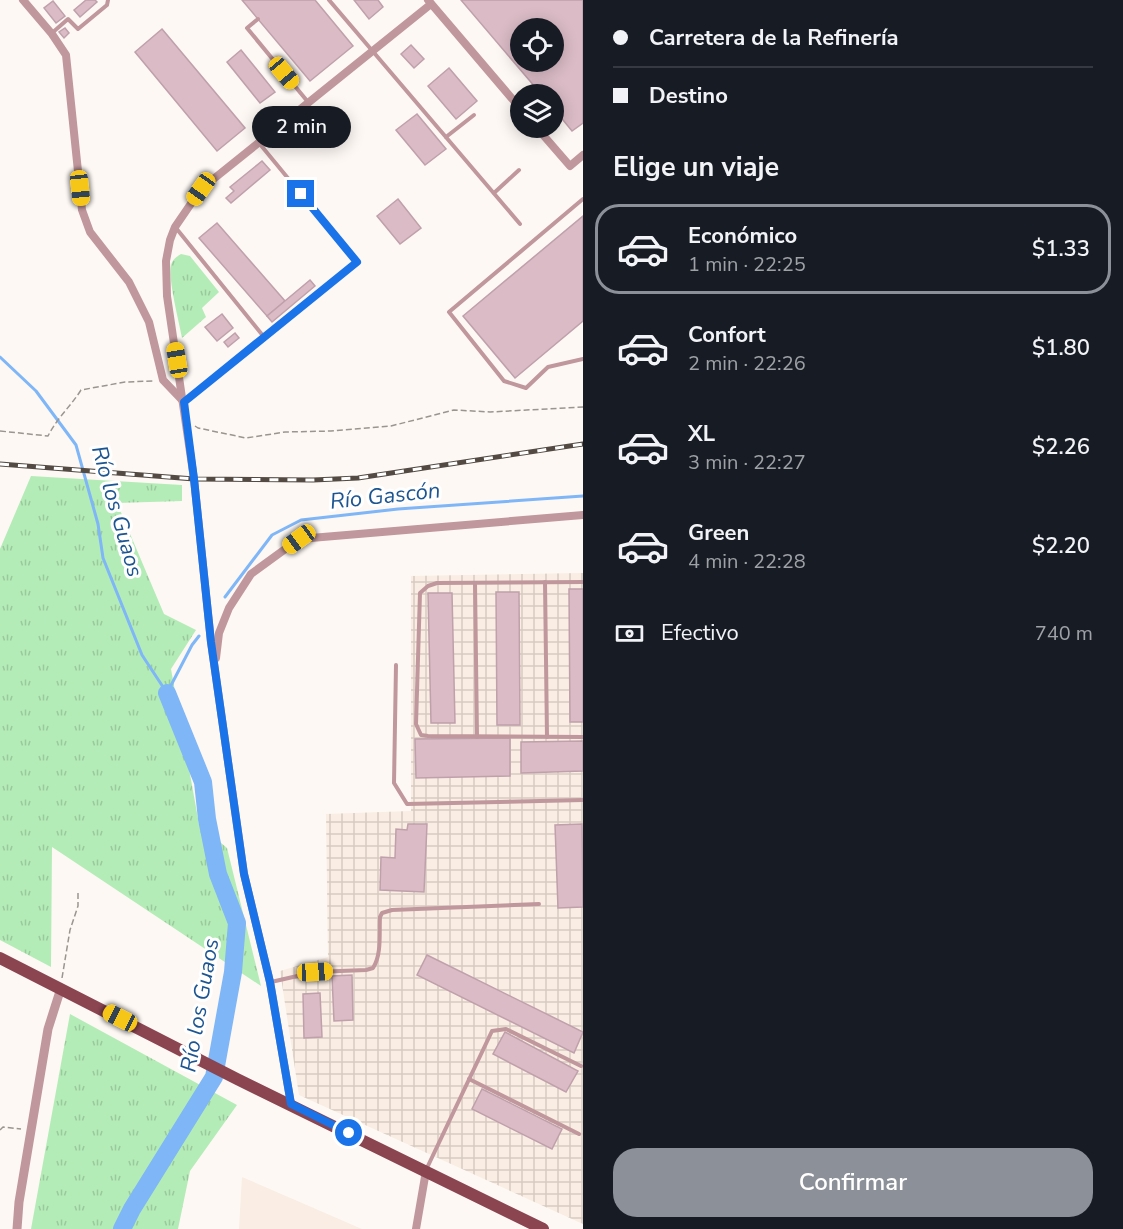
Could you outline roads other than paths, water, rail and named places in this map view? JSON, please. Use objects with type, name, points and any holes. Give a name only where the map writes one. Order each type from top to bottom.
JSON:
[{"type":"main road","points":[[0,958],[237,1079],[543,1229]]},
{"type":"street","points":[[27,2],[66,55],[82,210],[90,232],[129,282],[149,322],[164,380],[184,402]]},
{"type":"street","points":[[291,1104],[270,982],[244,874],[214,665],[184,402],[167,296],[166,261],[170,240],[175,226],[201,189],[430,2],[510,96]]},
{"type":"street","points":[[546,138],[570,166],[583,155]]},
{"type":"street","points":[[214,665],[219,633],[230,608],[251,574],[299,539],[583,515]]},
{"type":"street","points":[[17,1229],[19,1202],[48,1029],[61,988]]},
{"type":"street","points":[[416,1229],[426,1171]]},
{"type":"lane","points":[[52,34],[68,19],[78,29],[107,5],[108,0]]},
{"type":"lane","points":[[329,0],[520,224]]},
{"type":"lane","points":[[258,19],[247,28],[309,102]]},
{"type":"lane","points":[[446,137],[474,115]]},
{"type":"lane","points":[[184,402],[357,262],[259,142]]},
{"type":"lane","points":[[494,193],[519,170]]},
{"type":"lane","points":[[583,199],[449,312],[504,381],[526,388],[548,367],[583,359]]},
{"type":"lane","points":[[175,226],[264,337]]},
{"type":"lane","points":[[545,582],[547,736]]},
{"type":"lane","points":[[583,582],[437,583],[428,586],[420,593],[416,724],[421,735],[428,736],[583,737]]},
{"type":"lane","points":[[475,583],[477,736]]},
{"type":"lane","points":[[396,665],[394,783],[407,804],[583,800]]},
{"type":"lane","points":[[270,982],[315,972],[373,968],[377,962],[380,917],[382,913],[392,910],[539,904]]},
{"type":"lane","points":[[426,1171],[492,1031],[506,1029],[581,1066]]},
{"type":"lane","points":[[469,1079],[579,1134]]},
{"type":"waterway","name":"Río los Guaos","points":[[0,357],[36,391],[76,445],[98,524],[103,558],[142,655],[167,693],[199,636]]},
{"type":"waterway","name":"Río Gascón","points":[[225,597],[272,535],[301,520],[398,509],[583,496]]},
{"type":"waterway","name":"Río los Guaos","points":[[122,1229],[132,1209],[214,1077],[233,972],[237,923],[218,874],[207,819],[203,782],[167,693]]},
{"type":"railway","points":[[0,464],[194,479],[313,480],[358,478],[583,444]]}]
